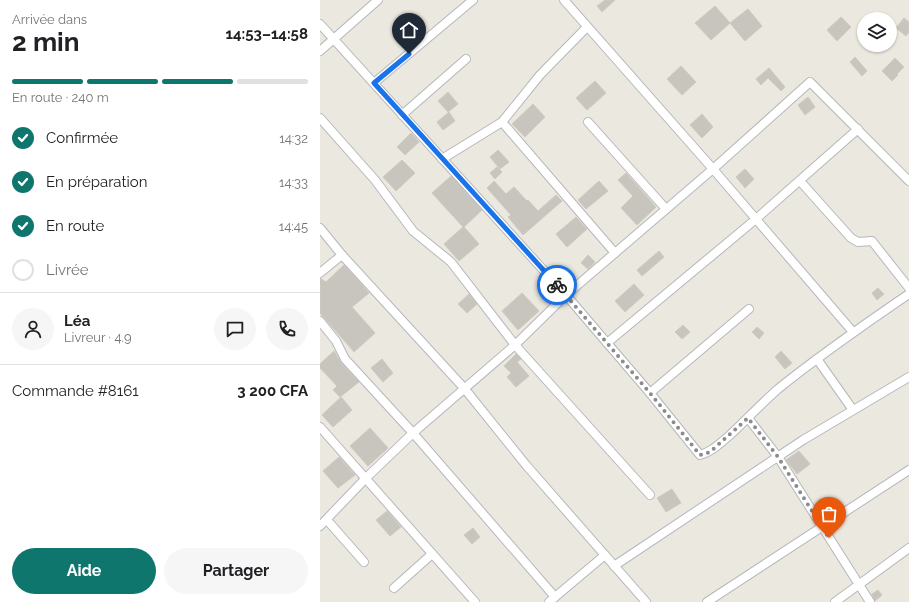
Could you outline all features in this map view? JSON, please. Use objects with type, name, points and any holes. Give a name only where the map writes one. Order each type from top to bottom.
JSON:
[{"type":"street","points":[[320,51],[378,0]]},
{"type":"street","points":[[374,83],[473,0]]},
{"type":"street","points":[[564,0],[713,169],[853,332]]},
{"type":"street","points":[[320,24],[566,295],[650,393],[700,455],[710,452],[748,418],[764,401],[780,388],[853,332],[909,294]]},
{"type":"street","points":[[442,159],[502,122],[540,75],[588,27]]},
{"type":"street","points":[[402,115],[466,59]]},
{"type":"street","points":[[320,526],[366,478],[413,433],[515,345],[566,295],[713,169],[810,82],[909,181]]},
{"type":"street","points":[[320,118],[375,180],[413,231],[451,262],[515,345],[650,495]]},
{"type":"street","points":[[502,122],[615,253]]},
{"type":"street","points":[[588,122],[666,209]]},
{"type":"street","points":[[607,343],[756,219],[858,130]]},
{"type":"street","points":[[800,181],[851,238],[858,242],[872,241],[909,288]]},
{"type":"street","points":[[320,228],[342,255],[464,388],[526,465],[646,602]]},
{"type":"street","points":[[320,273],[342,255]]},
{"type":"street","points":[[650,393],[749,309]]},
{"type":"street","points":[[320,321],[336,341],[345,359],[413,433],[552,600],[605,555]]},
{"type":"street","points":[[818,359],[853,410]]},
{"type":"street","points":[[614,566],[778,457],[909,377]]},
{"type":"street","points":[[748,418],[778,457],[870,602]]},
{"type":"street","points":[[320,427],[432,554],[471,601]]},
{"type":"street","points":[[707,602],[909,470]]},
{"type":"street","points":[[327,520],[364,562]]},
{"type":"street","points":[[835,602],[909,548]]},
{"type":"street","points":[[394,588],[432,554]]},
{"type":"building","points":[[605,0],[615,0],[602,12],[597,6]]},
{"type":"building","points":[[715,6],[730,23],[711,40],[695,23]]},
{"type":"building","points":[[748,9],[762,26],[745,41],[730,23]]},
{"type":"building","points":[[841,17],[851,27],[837,41],[827,30]]},
{"type":"building","points":[[904,18],[909,22],[909,32],[906,36],[897,29]]},
{"type":"building","points":[[855,57],[867,71],[862,76],[850,62]]},
{"type":"building","points":[[895,58],[904,67],[892,81],[882,71]]},
{"type":"building","points":[[681,66],[696,82],[682,95],[667,79]]},
{"type":"building","points":[[769,68],[785,87],[781,91],[768,78],[761,85],[756,79]]},
{"type":"building","points":[[595,81],[606,93],[587,110],[576,98]]},
{"type":"building","points":[[448,92],[458,104],[448,112],[438,101]]},
{"type":"building","points":[[808,97],[815,107],[805,115],[798,105]]},
{"type":"building","points":[[533,104],[545,117],[525,137],[512,124]]},
{"type":"building","points":[[449,112],[455,121],[443,130],[437,122]]},
{"type":"building","points":[[702,114],[713,127],[702,138],[690,125]]},
{"type":"building","points":[[411,133],[419,142],[405,155],[397,147]]},
{"type":"building","points":[[498,150],[509,162],[500,169],[490,157]]},
{"type":"building","points":[[402,160],[415,173],[396,191],[383,177]]},
{"type":"building","points":[[497,167],[502,172],[495,179],[490,173]]},
{"type":"building","points":[[745,169],[754,179],[745,188],[736,177]]},
{"type":"building","points":[[626,173],[656,207],[637,225],[621,208],[633,196],[618,180]]},
{"type":"building","points":[[451,176],[482,210],[464,227],[479,244],[459,261],[444,244],[463,227],[432,193]]},
{"type":"building","points":[[494,181],[506,194],[514,187],[538,211],[556,195],[562,201],[523,235],[508,217],[511,215],[487,188]]},
{"type":"building","points":[[599,181],[608,191],[586,209],[578,200]]},
{"type":"building","points":[[576,217],[587,229],[567,247],[556,234]]},
{"type":"building","points":[[659,251],[664,257],[642,276],[637,270]]},
{"type":"building","points":[[588,255],[595,262],[588,269],[581,263]]},
{"type":"building","points":[[344,265],[369,293],[352,307],[375,333],[354,352],[320,313],[320,278],[326,282]]},
{"type":"building","points":[[634,284],[644,295],[625,312],[615,301]]},
{"type":"building","points":[[878,288],[884,294],[877,300],[872,293]]},
{"type":"building","points":[[522,293],[539,311],[518,330],[502,311]]},
{"type":"building","points":[[469,294],[477,304],[467,313],[458,304]]},
{"type":"building","points":[[683,325],[690,332],[682,339],[675,332]]},
{"type":"building","points":[[757,327],[764,333],[759,339],[752,332]]},
{"type":"building","points":[[334,351],[341,363],[359,382],[340,397],[333,390],[337,386],[320,368],[320,364]]},
{"type":"building","points":[[781,351],[792,363],[785,369],[775,357]]},
{"type":"building","points":[[516,354],[521,359],[517,362],[529,376],[516,387],[507,377],[511,373],[504,366]]},
{"type":"building","points":[[382,359],[393,373],[383,382],[371,368]]},
{"type":"building","points":[[341,397],[352,410],[333,427],[322,415]]},
{"type":"building","points":[[370,428],[388,448],[368,466],[350,446]]},
{"type":"building","points":[[799,451],[810,464],[797,474],[786,460]]},
{"type":"building","points":[[339,457],[355,475],[338,488],[323,471]]},
{"type":"building","points":[[672,489],[681,503],[666,512],[657,498]]},
{"type":"building","points":[[387,511],[401,527],[390,536],[376,520]]},
{"type":"building","points":[[473,528],[480,537],[472,544],[464,535]]},
{"type":"building","points":[[878,590],[882,595],[875,601],[872,594]]},
{"type":"way so far","points":[[557,285],[650,393],[700,455],[710,452],[748,418],[778,457],[829,538]]},
{"type":"route","points":[[409,54],[374,83],[557,285]]}]
